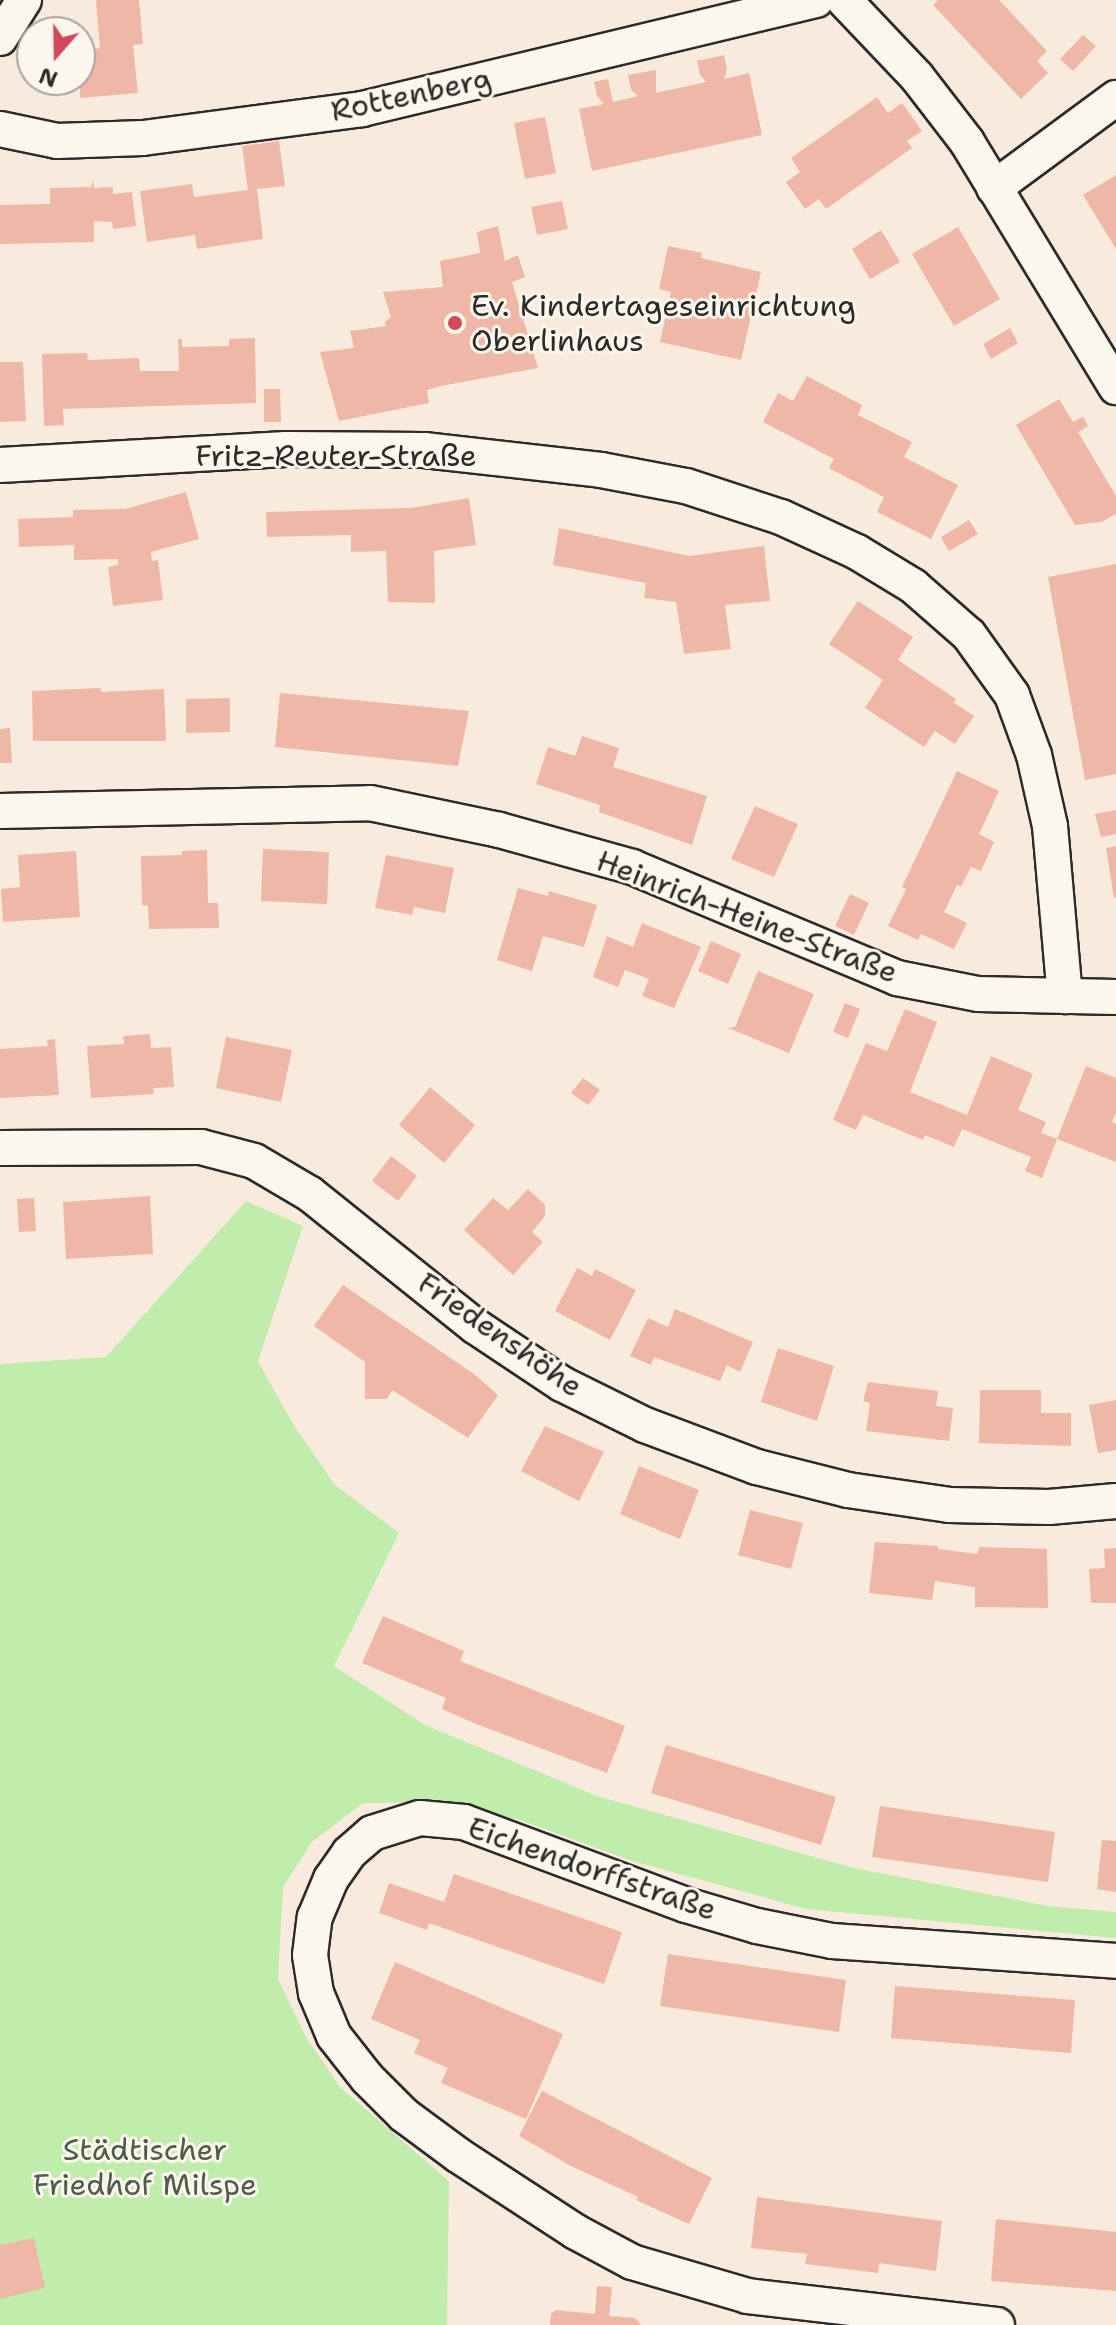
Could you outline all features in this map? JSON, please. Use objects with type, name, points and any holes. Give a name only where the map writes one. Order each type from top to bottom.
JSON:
[{"type":"street","points":[[0,38],[24,0]]},
{"type":"street","name":"Rottenberg","points":[[0,129],[57,141],[143,138],[362,109],[816,0]]},
{"type":"street","points":[[844,0],[936,99],[1116,387]]},
{"type":"street","points":[[994,188],[1116,98]]},
{"type":"street","name":"Fritz-Reuter-Straße","points":[[0,465],[286,449],[424,450],[587,468],[686,486],[781,517],[857,552],[913,586],[969,635],[1012,695],[1034,755],[1050,826],[1065,996]]},
{"type":"street","name":"Heinrich-Heine-Straße","points":[[0,811],[370,803],[499,830],[632,867],[897,978],[978,994],[1116,997]]},
{"type":"street","name":"Friedenshöhe","points":[[0,1148],[201,1147],[254,1161],[310,1194],[475,1326],[562,1384],[645,1425],[757,1467],[848,1490],[949,1505],[1049,1507],[1116,1501]]},
{"type":"street","name":"Eichendorffstraße","points":[[997,2325],[748,2296],[632,2262],[576,2232],[458,2155],[404,2115],[367,2078],[334,2036],[316,1993],[310,1955],[315,1917],[331,1879],[349,1853],[372,1833],[420,1818],[464,1822],[686,1905],[757,1926],[832,1941],[1116,1961]]},
{"type":"green space","name":"Städtischer Friedhof Milspe","points":[[246,1201],[303,1226],[258,1361],[293,1424],[335,1485],[399,1533],[334,1666],[425,1725],[597,1796],[854,1868],[1048,1906],[1116,1912],[1116,1938],[806,1909],[629,1860],[520,1820],[442,1802],[363,1803],[312,1842],[283,1887],[278,1979],[306,2037],[340,2087],[449,2181],[447,2325],[0,2325],[0,1364],[106,1357]]},
{"type":"building","points":[[96,0],[139,0],[143,44],[133,45],[138,93],[80,98],[96,96],[96,49],[100,48]]},
{"type":"building","points":[[938,0],[999,0],[1047,51],[1037,61],[1048,73],[1021,99],[933,5]]},
{"type":"building","points":[[1083,35],[1096,46],[1073,71],[1060,59]]},
{"type":"building","points":[[724,55],[727,69],[724,79],[749,73],[762,135],[592,171],[579,109],[604,104],[597,96],[594,82],[608,79],[613,102],[638,96],[631,90],[628,75],[656,70],[656,93],[706,82],[700,75],[697,61]]},
{"type":"building","points":[[877,97],[888,113],[902,103],[922,131],[907,141],[912,148],[826,209],[819,199],[805,209],[786,182],[800,172],[791,158]]},
{"type":"building","points":[[545,117],[556,173],[525,179],[514,123]]},
{"type":"building","points":[[279,141],[285,186],[257,189],[263,239],[197,249],[195,235],[147,242],[140,191],[192,184],[194,197],[248,190],[242,146]]},
{"type":"building","points":[[1116,175],[1116,249],[1083,195]]},
{"type":"building","points":[[93,180],[94,188],[113,187],[113,194],[132,192],[136,226],[113,229],[112,222],[94,221],[94,242],[0,244],[0,205],[50,204],[50,188],[91,187]]},
{"type":"building","points":[[562,201],[568,229],[537,235],[531,207]]},
{"type":"building","name":"Ev. Kindertageseinrichtung Oberlinhaus","points":[[498,226],[505,261],[518,255],[525,277],[512,282],[538,368],[441,386],[427,390],[429,403],[339,421],[320,352],[354,348],[350,331],[386,326],[385,322],[391,317],[383,292],[443,287],[440,261],[480,253],[477,232]]},
{"type":"building","points":[[958,227],[1000,299],[954,326],[912,254]]},
{"type":"building","points":[[881,230],[900,262],[870,279],[852,249]]},
{"type":"building","points":[[668,246],[702,253],[701,258],[761,272],[741,360],[660,342],[671,292],[659,289]]},
{"type":"building","points":[[1010,328],[1018,343],[991,359],[983,344]]},
{"type":"building","points":[[255,338],[256,403],[63,409],[64,425],[44,426],[42,354],[87,353],[88,360],[139,358],[140,371],[179,371],[178,339],[182,339],[182,347],[229,346],[229,339]]},
{"type":"building","points":[[0,362],[23,362],[26,421],[0,422]]},
{"type":"building","points":[[807,376],[862,405],[858,415],[912,442],[904,457],[958,485],[931,539],[877,512],[884,497],[829,468],[834,459],[763,422],[778,393],[793,401]]},
{"type":"building","points":[[264,389],[280,389],[281,422],[264,422]]},
{"type":"building","points":[[1059,399],[1073,422],[1083,417],[1088,426],[1078,432],[1116,496],[1116,514],[1101,522],[1075,525],[1016,425]]},
{"type":"building","points":[[186,492],[199,539],[151,552],[152,561],[158,560],[163,600],[113,606],[108,567],[118,565],[118,559],[74,560],[74,545],[19,547],[18,519],[73,517],[73,510],[125,509]]},
{"type":"building","points":[[469,498],[476,545],[434,551],[435,603],[388,602],[386,551],[351,552],[351,535],[267,537],[266,512],[411,508]]},
{"type":"building","points":[[969,520],[978,534],[949,551],[941,537]]},
{"type":"building","points":[[559,528],[689,556],[764,546],[770,601],[725,605],[731,649],[684,654],[676,602],[644,598],[646,583],[553,565]]},
{"type":"building","points":[[1116,564],[1116,774],[1085,780],[1048,577]]},
{"type":"building","points":[[858,601],[913,637],[898,660],[956,699],[954,703],[974,716],[955,744],[935,731],[924,747],[865,708],[883,680],[829,644]]},
{"type":"building","points":[[101,688],[101,692],[164,689],[166,741],[33,741],[32,691]]},
{"type":"building","points":[[280,693],[469,711],[458,766],[275,747]]},
{"type":"building","points":[[230,698],[230,732],[186,733],[186,699]]},
{"type":"building","points":[[10,728],[12,763],[0,763],[0,729]]},
{"type":"building","points":[[582,736],[619,748],[613,767],[707,796],[692,845],[599,812],[600,805],[536,784],[548,747],[575,756]]},
{"type":"building","points":[[957,771],[999,791],[979,834],[994,842],[981,871],[971,867],[961,887],[957,885],[944,912],[967,923],[954,949],[921,934],[918,940],[888,926],[906,889],[902,887]]},
{"type":"building","points":[[755,806],[798,824],[774,877],[731,859]]},
{"type":"building","points":[[1116,810],[1116,834],[1101,837],[1095,814]]},
{"type":"building","points":[[1116,846],[1116,898],[1114,898],[1106,848]]},
{"type":"building","points":[[263,849],[329,852],[327,904],[261,901]]},
{"type":"building","points":[[207,850],[208,903],[218,903],[219,928],[149,929],[148,906],[142,905],[141,856],[182,855],[182,851]]},
{"type":"building","points":[[76,851],[80,917],[3,922],[1,889],[20,887],[18,855]]},
{"type":"building","points":[[386,855],[454,868],[445,913],[414,907],[412,915],[375,908]]},
{"type":"building","points":[[518,888],[548,896],[549,891],[597,905],[584,947],[543,936],[532,971],[497,960]]},
{"type":"building","points":[[850,894],[869,903],[854,935],[835,926]]},
{"type":"building","points":[[642,923],[701,947],[674,1008],[642,996],[649,979],[625,970],[618,987],[593,977],[607,936],[633,947]]},
{"type":"building","points":[[711,941],[741,954],[728,984],[698,971]]},
{"type":"building","points":[[758,971],[814,994],[789,1053],[728,1028],[735,1027]]},
{"type":"building","points":[[845,1003],[860,1009],[848,1038],[833,1032]]},
{"type":"building","points":[[905,1009],[937,1022],[910,1092],[967,1115],[991,1056],[1033,1074],[1018,1110],[1046,1122],[1041,1133],[1057,1139],[1042,1178],[1025,1171],[1031,1157],[962,1129],[954,1147],[925,1135],[923,1140],[863,1115],[856,1130],[833,1120],[866,1043],[887,1051]]},
{"type":"building","points":[[150,1034],[151,1048],[171,1047],[174,1087],[153,1088],[154,1094],[91,1098],[87,1046],[124,1044],[123,1036]]},
{"type":"building","points":[[226,1037],[292,1050],[281,1102],[216,1088]]},
{"type":"building","points":[[55,1039],[59,1095],[0,1098],[0,1049],[48,1046],[47,1040]]},
{"type":"building","points":[[1086,1066],[1116,1078],[1116,1113],[1112,1122],[1116,1124],[1116,1162],[1057,1139]]},
{"type":"building","points":[[583,1078],[600,1090],[588,1105],[571,1093]]},
{"type":"building","points":[[430,1087],[475,1125],[444,1163],[399,1125]]},
{"type":"building","points":[[391,1156],[417,1176],[398,1201],[372,1181]]},
{"type":"building","points":[[528,1189],[545,1205],[545,1216],[532,1232],[543,1242],[513,1275],[464,1230],[493,1198],[508,1210]]},
{"type":"building","points":[[150,1196],[153,1254],[66,1259],[63,1202]]},
{"type":"building","points":[[34,1198],[36,1231],[19,1232],[17,1199]]},
{"type":"building","points":[[577,1268],[592,1276],[595,1269],[636,1290],[610,1340],[555,1311]]},
{"type":"building","points":[[343,1285],[474,1374],[498,1395],[468,1438],[392,1390],[387,1399],[365,1399],[365,1362],[314,1326]]},
{"type":"building","points":[[675,1309],[753,1342],[740,1372],[727,1365],[720,1381],[654,1357],[651,1365],[630,1356],[648,1318],[668,1327]]},
{"type":"building","points":[[778,1348],[834,1366],[817,1421],[761,1402]]},
{"type":"building","points":[[868,1382],[938,1391],[936,1406],[953,1408],[949,1441],[866,1431],[870,1403],[863,1401]]},
{"type":"building","points":[[980,1390],[1041,1390],[1041,1413],[1071,1413],[1071,1446],[979,1443]]},
{"type":"building","points":[[1116,1400],[1116,1450],[1098,1453],[1089,1405]]},
{"type":"building","points":[[545,1426],[604,1452],[579,1501],[521,1471]]},
{"type":"building","points":[[639,1466],[699,1490],[680,1539],[620,1514]]},
{"type":"building","points":[[750,1510],[803,1523],[791,1569],[738,1555]]},
{"type":"building","points":[[875,1542],[938,1546],[938,1549],[977,1554],[980,1547],[1047,1549],[1048,1608],[975,1607],[975,1587],[935,1581],[932,1600],[869,1593]]},
{"type":"building","points":[[1116,1548],[1116,1603],[1091,1603],[1089,1569],[1105,1568],[1104,1549]]},
{"type":"building","points":[[383,1616],[464,1651],[460,1661],[625,1726],[607,1773],[442,1709],[446,1698],[362,1663]]},
{"type":"building","points":[[666,1745],[836,1797],[821,1845],[651,1793]]},
{"type":"building","points":[[880,1806],[1055,1832],[1048,1882],[872,1857]]},
{"type":"building","points":[[1102,1840],[1116,1841],[1116,1892],[1097,1889]]},
{"type":"building","points":[[454,1874],[622,1932],[604,1984],[429,1923],[427,1930],[379,1913],[389,1883],[444,1902]]},
{"type":"building","points":[[668,1954],[846,1980],[839,2032],[660,2006]]},
{"type":"building","points":[[395,1962],[563,2034],[526,2119],[441,2083],[448,2068],[414,2053],[420,2040],[371,2019]]},
{"type":"building","points":[[895,1986],[1075,2000],[1071,2053],[891,2038]]},
{"type":"building","points":[[542,2091],[712,2178],[689,2224],[636,2200],[638,2197],[569,2165],[519,2136]]},
{"type":"building","points":[[757,2197],[942,2221],[936,2271],[879,2263],[878,2273],[805,2264],[807,2254],[751,2248]]},
{"type":"building","points":[[996,2219],[1116,2232],[1116,2291],[991,2281]]},
{"type":"building","points":[[34,2238],[45,2288],[0,2299],[0,2245]]},
{"type":"building","points":[[597,2286],[612,2287],[609,2316],[635,2318],[641,2325],[550,2325],[551,2314],[556,2310],[595,2314]]},
{"type":"place","name":"Ev. Kindertageseinrichtung Oberlinhaus","points":[[455,323]]}]
